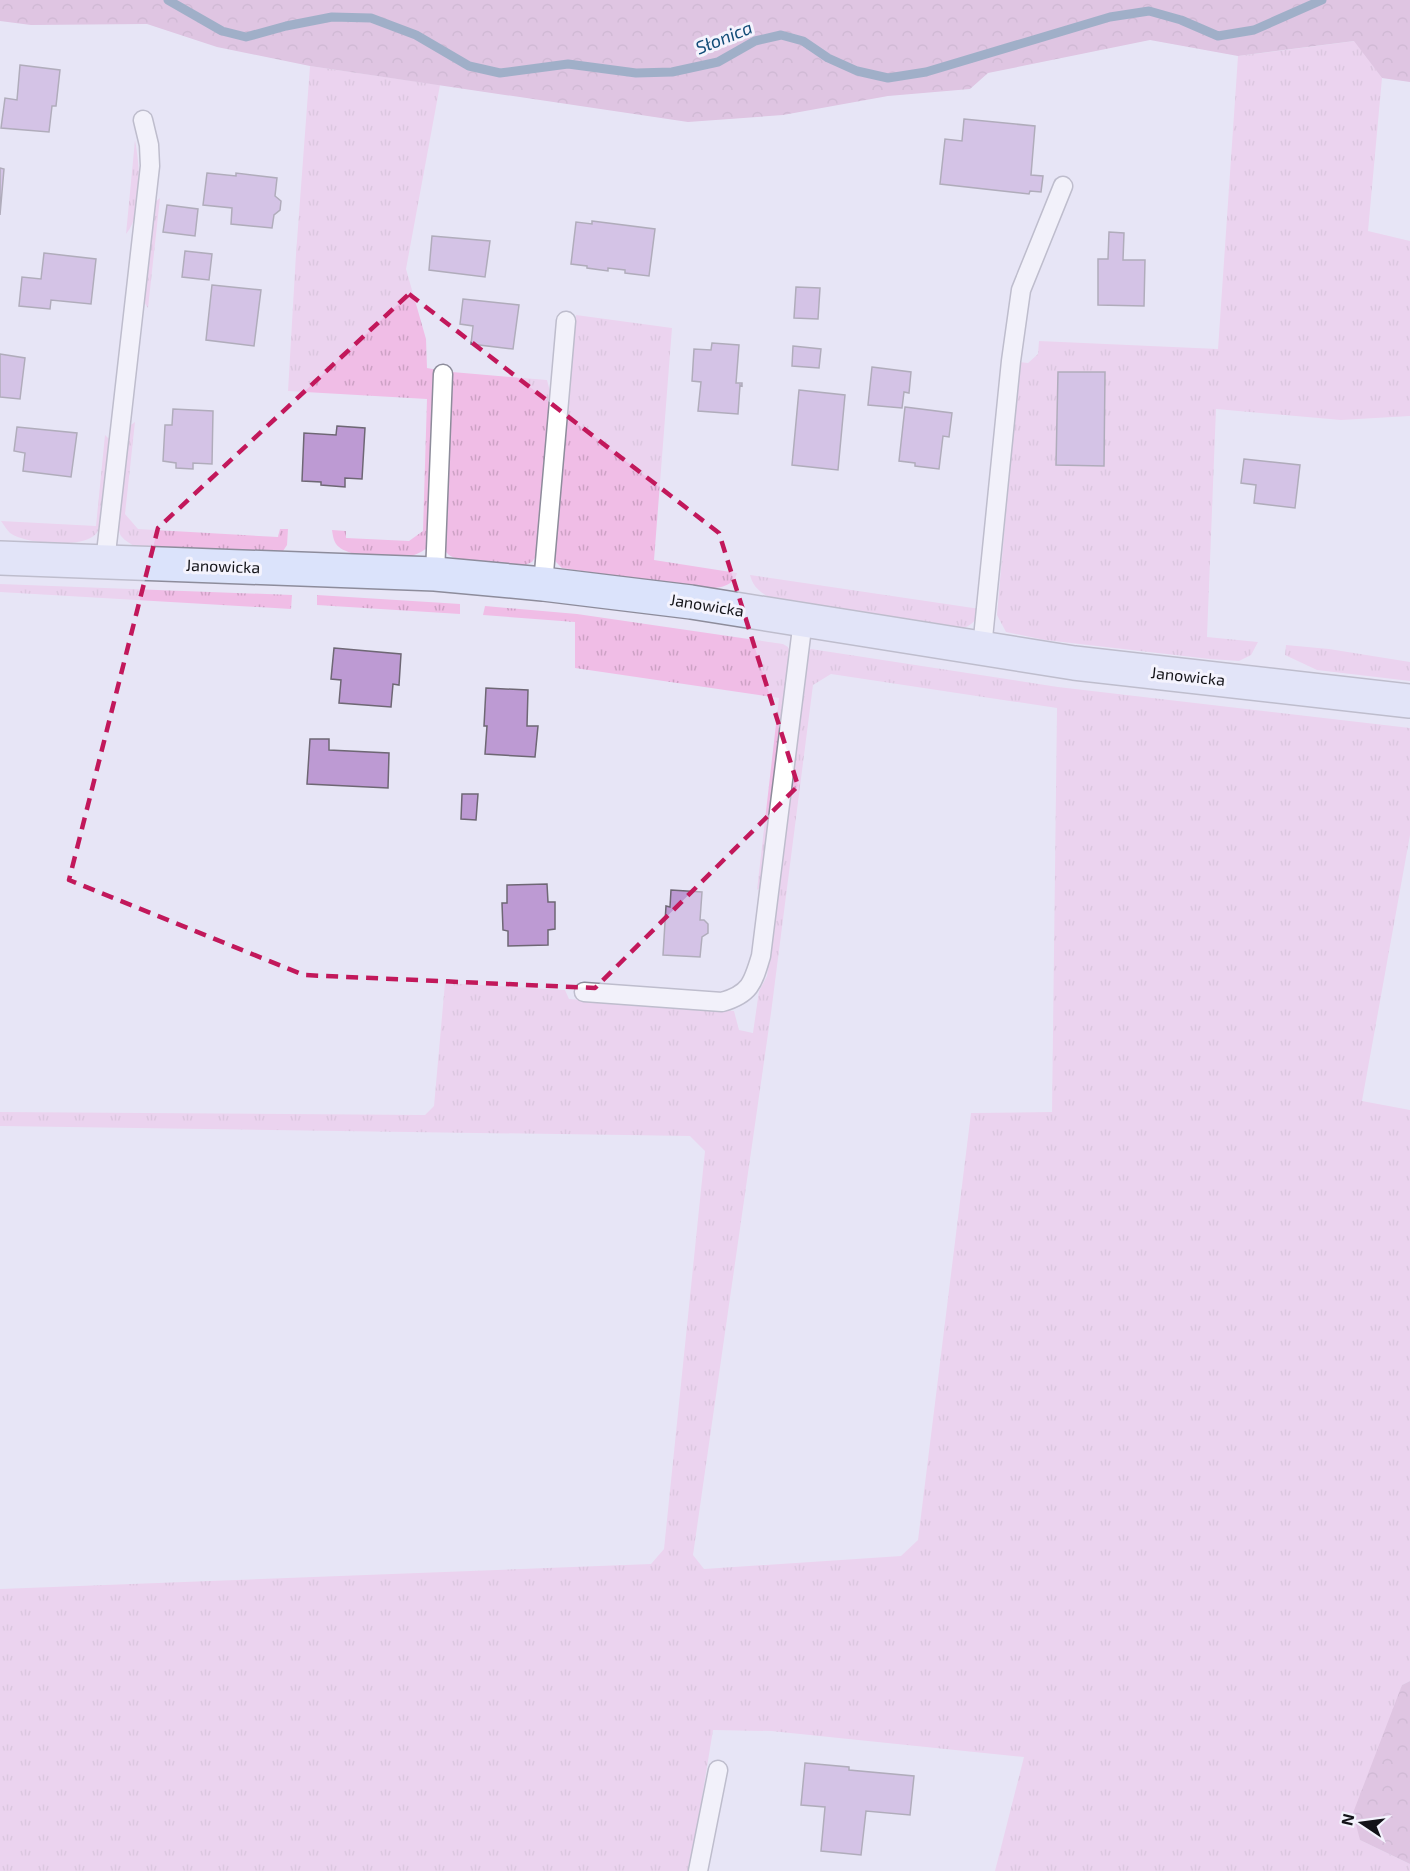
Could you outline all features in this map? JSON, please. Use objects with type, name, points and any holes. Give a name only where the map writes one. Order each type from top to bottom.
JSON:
[{"type":"street","name":"Janowicka","points":[[0,558],[435,574],[543,584],[616,592],[1074,663],[1410,700]]},
{"type":"lane","points":[[105,562],[150,166],[149,146],[143,120]]},
{"type":"lane","points":[[982,648],[1011,361],[1021,290],[1063,186]]},
{"type":"lane","points":[[543,584],[566,321]]},
{"type":"lane","points":[[435,574],[443,374]]},
{"type":"lane","points":[[584,992],[722,1002],[737,998],[749,988],[760,956],[803,620]]},
{"type":"lane","points":[[698,1871],[718,1770]]},
{"type":"highlighted area","points":[[409,294],[719,533],[798,786],[595,988],[304,975],[69,880],[158,528]]},
{"type":"green space","points":[[0,0],[1410,0],[1410,82],[1382,78],[1354,41],[1238,56],[1150,40],[988,73],[970,89],[888,96],[783,115],[688,122],[310,66],[217,47],[147,24],[31,25],[0,21]]},
{"type":"green space","points":[[1355,41],[1382,78],[1368,231],[1410,241],[1410,416],[1341,420],[1216,409],[1207,637],[1258,642],[1251,655],[1239,661],[1210,659],[1045,640],[1006,632],[997,615],[1019,362],[1028,363],[1038,354],[1039,341],[1218,349],[1238,56]]},
{"type":"green space","points":[[310,66],[440,85],[406,269],[426,339],[427,368],[438,370],[427,548],[408,557],[381,557],[352,553],[337,545],[332,530],[346,531],[346,538],[409,541],[423,531],[427,399],[288,391]]},
{"type":"green space","points":[[135,140],[139,176],[138,202],[132,225],[126,234]]},
{"type":"green space","points":[[160,198],[148,308],[144,302],[155,202]]},
{"type":"green space","points":[[576,315],[672,328],[654,560],[737,573],[732,582],[727,585],[700,589],[562,568],[556,562],[553,553]]},
{"type":"green space","points":[[452,372],[547,380],[552,399],[536,556],[532,562],[525,565],[456,558],[448,554],[442,544]]},
{"type":"green space","points":[[135,422],[125,514],[138,529],[278,537],[280,529],[288,529],[287,545],[283,551],[136,547],[124,539],[119,528],[118,500],[128,427]]},
{"type":"green space","points":[[105,435],[109,439],[102,516],[96,534],[79,542],[53,543],[28,540],[10,533],[1,521],[96,526]]},
{"type":"green space","points":[[750,575],[980,609],[974,622],[961,629],[781,602],[758,589]]},
{"type":"green space","points":[[0,584],[292,595],[291,609],[0,592]]},
{"type":"green space","points":[[317,595],[460,604],[460,614],[317,605]]},
{"type":"green space","points":[[485,606],[577,614],[783,644],[788,647],[790,652],[763,885],[757,890],[779,698],[575,668],[575,622],[483,615]]},
{"type":"green space","points":[[1286,645],[1329,649],[1410,662],[1410,681],[1317,670],[1285,655]]},
{"type":"green space","points":[[811,649],[1058,687],[1410,728],[1410,835],[1362,1101],[1410,1110],[1410,1681],[1402,1685],[1360,1840],[1410,1864],[1410,1871],[995,1871],[1024,1757],[771,1731],[713,1730],[690,1871],[0,1871],[0,1589],[651,1564],[664,1549],[705,1151],[690,1136],[0,1126],[0,1112],[425,1115],[434,1106],[445,983],[565,990],[569,999],[734,1011],[739,1030],[753,1033],[759,991],[767,976],[807,652]],"holes":[[[831,674],[1057,708],[1052,1112],[971,1113],[918,1540],[901,1556],[704,1569],[693,1555],[771,1013],[813,685]]]},
{"type":"green space","points":[[1410,1681],[1410,1864],[1360,1840],[1353,1813],[1402,1685]]},
{"type":"building","points":[[20,65],[60,70],[56,106],[52,106],[49,132],[1,128],[5,98],[17,100]]},
{"type":"building","points":[[964,119],[1035,126],[1031,175],[1043,176],[1041,192],[1030,191],[1029,194],[940,184],[945,139],[962,141]]},
{"type":"building","points":[[0,168],[4,169],[0,215]]},
{"type":"building","points":[[207,173],[236,176],[236,173],[277,178],[275,196],[281,201],[280,210],[274,215],[272,228],[231,224],[232,208],[203,205]]},
{"type":"building","points":[[167,205],[198,209],[195,236],[163,232]]},
{"type":"building","points":[[592,221],[655,229],[649,276],[625,273],[625,270],[608,268],[608,271],[571,264],[576,222],[592,224]]},
{"type":"building","points":[[1109,232],[1124,233],[1123,260],[1145,260],[1144,306],[1098,305],[1098,259],[1108,259]]},
{"type":"building","points":[[432,236],[490,241],[485,277],[429,270]]},
{"type":"building","points":[[185,251],[212,254],[209,280],[182,277]]},
{"type":"building","points":[[44,253],[96,259],[91,304],[51,300],[50,309],[19,306],[22,277],[41,279]]},
{"type":"building","points":[[212,285],[261,290],[254,346],[206,340]]},
{"type":"building","points":[[796,287],[820,288],[818,319],[794,318]]},
{"type":"building","points":[[463,299],[519,305],[513,349],[471,344],[473,326],[460,324]]},
{"type":"building","points":[[712,343],[739,345],[736,383],[742,383],[742,386],[740,385],[738,414],[698,411],[701,382],[692,381],[694,349],[711,350]]},
{"type":"building","points":[[793,346],[821,349],[819,368],[792,366]]},
{"type":"building","points":[[0,354],[25,358],[20,399],[0,397]]},
{"type":"building","points":[[872,367],[911,372],[909,393],[904,392],[902,408],[868,405]]},
{"type":"building","points":[[1058,372],[1105,372],[1104,466],[1056,465]]},
{"type":"building","points":[[799,390],[845,395],[838,470],[792,465]]},
{"type":"building","points":[[905,407],[952,413],[949,437],[943,436],[939,469],[899,461]]},
{"type":"building","points":[[173,409],[213,411],[212,464],[193,463],[193,469],[176,468],[176,463],[163,461],[165,425],[172,425]]},
{"type":"building","points":[[337,426],[365,428],[362,479],[345,478],[345,487],[302,481],[304,433],[336,435]]},
{"type":"building","points":[[17,427],[77,433],[71,477],[23,471],[25,453],[14,451]]},
{"type":"building","points":[[1244,459],[1300,465],[1295,508],[1254,503],[1256,485],[1241,483]]},
{"type":"building","points":[[334,648],[401,654],[399,685],[393,684],[391,707],[339,703],[341,680],[331,679]]},
{"type":"building","points":[[486,688],[528,690],[527,726],[538,726],[535,757],[485,754]]},
{"type":"building","points":[[310,739],[329,739],[329,750],[389,753],[388,788],[307,784]]},
{"type":"building","points":[[462,794],[478,794],[476,820],[461,819]]},
{"type":"building","points":[[547,884],[548,902],[555,902],[555,929],[548,930],[548,945],[508,946],[508,931],[503,930],[502,903],[507,903],[507,885]]},
{"type":"building","points":[[671,890],[702,892],[700,920],[708,924],[708,933],[702,937],[700,957],[663,955],[666,906],[670,907]]},
{"type":"building","points":[[805,1763],[914,1776],[910,1815],[866,1811],[861,1855],[821,1851],[825,1807],[801,1805]]},
{"type":"waterway","name":"Słonica","points":[[168,0],[222,31],[246,37],[332,17],[371,18],[416,35],[469,66],[500,73],[568,64],[636,73],[672,72],[718,62],[755,41],[781,35],[803,41],[828,58],[857,71],[888,78],[926,72],[1110,17],[1149,11],[1181,20],[1218,36],[1254,30],[1322,0]]}]
